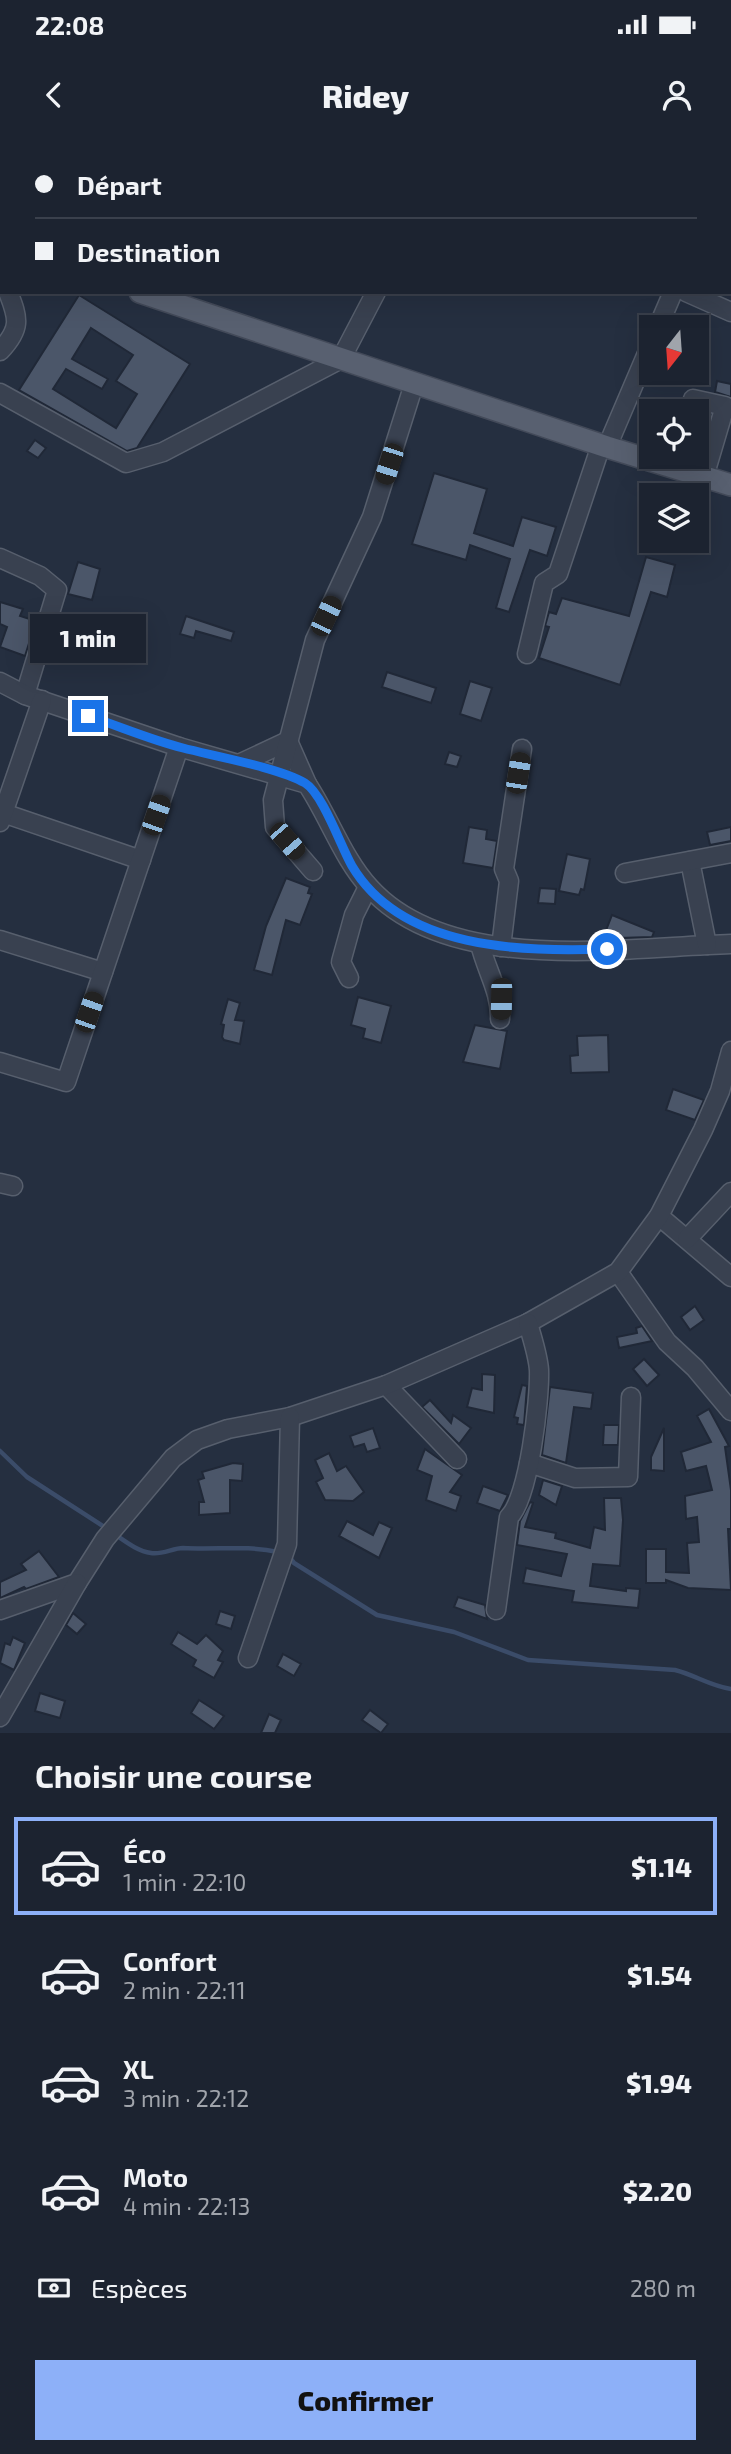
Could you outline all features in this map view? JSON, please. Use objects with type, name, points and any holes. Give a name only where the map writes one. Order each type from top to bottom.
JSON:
[{"type":"main road","points":[[153,294],[187,299],[341,359],[414,384],[731,485]]},
{"type":"street","points":[[0,351],[15,331],[18,317],[9,294]]},
{"type":"street","points":[[663,315],[672,294]]},
{"type":"street","points":[[690,294],[731,312]]},
{"type":"street","points":[[2,401],[126,463],[163,452],[341,359],[373,295]]},
{"type":"street","points":[[527,654],[544,583],[558,574],[604,446],[639,370]]},
{"type":"street","points":[[313,871],[275,827],[273,800],[315,640],[372,517],[414,384]]},
{"type":"street","points":[[709,402],[725,406],[709,463]]},
{"type":"street","points":[[705,477],[707,469]]},
{"type":"street","points":[[0,558],[40,576],[57,590],[34,698],[1,816],[141,860]]},
{"type":"street","points":[[0,682],[34,698],[179,747],[241,762],[307,784]]},
{"type":"street","points":[[241,762],[288,741]]},
{"type":"street","points":[[288,741],[307,784],[327,813],[353,867],[368,887],[388,907],[437,931],[480,944],[537,951],[731,944]]},
{"type":"street","points":[[0,1062],[65,1082],[179,747]]},
{"type":"street","points":[[501,947],[509,881],[504,869],[522,749]]},
{"type":"street","points":[[625,873],[731,853]]},
{"type":"street","points":[[690,860],[707,945]]},
{"type":"street","points":[[349,978],[341,962],[354,915],[368,887]]},
{"type":"street","points":[[0,940],[103,972]]},
{"type":"street","points":[[480,944],[485,968],[501,999],[500,1019]]},
{"type":"street","points":[[0,1717],[77,1583],[111,1533],[173,1458],[197,1440],[228,1429],[290,1418],[386,1385],[528,1323],[618,1272],[659,1216],[725,1093],[731,1051]]},
{"type":"street","points":[[687,1239],[731,1192]]},
{"type":"street","points":[[659,1216],[731,1277]]},
{"type":"street","points":[[618,1272],[667,1342],[695,1368],[731,1411]]},
{"type":"street","points":[[496,1610],[509,1517],[517,1509],[529,1463],[539,1394],[539,1367],[528,1323]]},
{"type":"street","points":[[386,1385],[457,1459]]},
{"type":"street","points":[[529,1463],[575,1478],[628,1478],[631,1398]]},
{"type":"street","points":[[248,1658],[284,1552],[290,1418]]},
{"type":"street","points":[[0,1610],[77,1583]]},
{"type":"building","points":[[79,295],[190,364],[137,448],[127,451],[19,390]],"holes":[[[91,328],[133,355],[116,381],[137,394],[116,428],[53,389],[66,369],[102,389],[108,379],[72,359]]]},
{"type":"building","points":[[717,381],[731,384],[731,397],[715,392]]},
{"type":"building","points":[[35,440],[46,448],[38,458],[27,451]]},
{"type":"building","points":[[434,473],[487,489],[474,533],[513,546],[522,517],[556,527],[547,556],[530,550],[509,612],[496,608],[510,559],[470,545],[466,560],[412,544]]},
{"type":"building","points":[[646,557],[675,565],[667,597],[651,592],[620,685],[539,658],[549,627],[545,626],[549,612],[556,614],[562,598],[629,616]]},
{"type":"building","points":[[78,562],[100,569],[92,600],[68,594]]},
{"type":"building","points":[[0,602],[23,609],[20,616],[36,621],[25,656],[0,647],[7,627],[0,624]]},
{"type":"building","points":[[186,616],[234,632],[231,641],[196,631],[194,638],[180,634]]},
{"type":"building","points":[[387,672],[436,688],[431,703],[382,687]]},
{"type":"building","points":[[470,681],[492,688],[481,721],[460,714]]},
{"type":"building","points":[[449,752],[461,756],[457,767],[445,764]]},
{"type":"building","points":[[469,827],[487,830],[486,839],[497,841],[493,868],[463,863]]},
{"type":"building","points":[[731,827],[731,841],[710,845],[707,832]]},
{"type":"building","points":[[567,854],[590,859],[584,890],[581,889],[579,895],[559,891]]},
{"type":"building","points":[[286,878],[310,887],[308,893],[312,894],[300,925],[286,920],[272,975],[254,970],[266,926]]},
{"type":"building","points":[[540,888],[556,889],[555,904],[538,903]]},
{"type":"building","points":[[612,915],[654,932],[652,937],[618,938],[605,933]]},
{"type":"building","points":[[358,997],[391,1006],[381,1043],[363,1038],[365,1029],[351,1025]]},
{"type":"building","points":[[228,999],[240,1003],[235,1020],[244,1021],[240,1044],[222,1037],[224,1025],[221,1024]]},
{"type":"building","points":[[475,1025],[507,1031],[500,1069],[463,1062]]},
{"type":"building","points":[[608,1035],[609,1072],[571,1073],[570,1056],[578,1055],[577,1036]]},
{"type":"building","points":[[673,1089],[704,1100],[695,1120],[666,1110]]},
{"type":"building","points":[[695,1306],[704,1320],[690,1330],[681,1317]]},
{"type":"building","points":[[642,1326],[652,1341],[619,1348],[617,1337],[637,1333],[636,1328]]},
{"type":"building","points":[[644,1359],[659,1375],[647,1386],[633,1369]]},
{"type":"building","points":[[482,1374],[495,1375],[494,1413],[467,1407],[472,1388],[482,1390]]},
{"type":"building","points":[[522,1385],[527,1386],[524,1425],[517,1424],[518,1418],[514,1417]]},
{"type":"building","points":[[550,1387],[593,1393],[591,1409],[574,1407],[566,1463],[542,1455]]},
{"type":"building","points":[[430,1400],[451,1423],[453,1415],[471,1428],[459,1444],[422,1407]]},
{"type":"building","points":[[709,1409],[729,1446],[725,1447],[731,1490],[731,1529],[728,1529],[731,1590],[688,1588],[666,1580],[666,1583],[646,1583],[646,1549],[666,1549],[666,1572],[689,1573],[687,1543],[699,1542],[697,1517],[686,1519],[685,1496],[712,1490],[706,1466],[686,1471],[681,1452],[711,1442],[697,1416]]},
{"type":"building","points":[[604,1425],[619,1425],[618,1445],[603,1445]]},
{"type":"building","points":[[373,1428],[380,1448],[367,1452],[364,1444],[354,1447],[350,1436]]},
{"type":"building","points":[[664,1428],[664,1471],[651,1470],[651,1457]]},
{"type":"building","points":[[425,1449],[462,1475],[450,1492],[461,1496],[456,1511],[426,1500],[432,1476],[417,1470]]},
{"type":"building","points":[[329,1453],[337,1471],[346,1466],[364,1492],[353,1501],[325,1500],[316,1482],[323,1478],[315,1460]]},
{"type":"building","points":[[233,1463],[243,1464],[242,1481],[230,1480],[230,1513],[199,1515],[199,1502],[204,1502],[198,1480],[204,1478],[202,1472]]},
{"type":"building","points":[[543,1480],[562,1486],[556,1505],[539,1495]]},
{"type":"building","points":[[483,1486],[508,1495],[500,1511],[477,1503]]},
{"type":"building","points":[[604,1498],[621,1498],[623,1520],[620,1566],[593,1564],[590,1586],[626,1591],[626,1588],[640,1589],[638,1608],[572,1602],[574,1591],[523,1583],[526,1568],[561,1576],[567,1554],[517,1545],[520,1521],[530,1502],[533,1503],[525,1527],[556,1533],[555,1538],[590,1548],[594,1527],[605,1530]]},
{"type":"building","points":[[347,1521],[373,1535],[379,1522],[392,1528],[379,1558],[339,1536]]},
{"type":"building","points":[[39,1551],[59,1577],[26,1589],[24,1587],[0,1598],[0,1582],[26,1570],[21,1564]]},
{"type":"building","points":[[458,1597],[485,1605],[487,1619],[454,1607]]},
{"type":"building","points":[[220,1611],[235,1616],[231,1629],[216,1624]]},
{"type":"building","points":[[73,1613],[86,1624],[77,1634],[66,1625]]},
{"type":"building","points":[[178,1632],[197,1644],[206,1635],[223,1651],[218,1660],[223,1662],[214,1678],[193,1666],[196,1660],[171,1644]]},
{"type":"building","points":[[13,1637],[25,1643],[14,1670],[0,1663],[5,1643],[10,1645]]},
{"type":"building","points":[[283,1654],[301,1664],[294,1676],[277,1666]]},
{"type":"building","points":[[40,1693],[65,1701],[60,1718],[35,1711]]},
{"type":"building","points":[[199,1700],[224,1716],[214,1729],[191,1713]]},
{"type":"building","points":[[370,1710],[388,1724],[381,1733],[362,1720]]},
{"type":"building","points":[[269,1714],[281,1720],[275,1733],[261,1733]]},
{"type":"waterway","points":[[0,1451],[27,1477],[106,1528]]},
{"type":"waterway","points":[[113,1533],[136,1548],[151,1553],[183,1548],[243,1548],[278,1552]]},
{"type":"waterway","points":[[287,1554],[294,1563],[377,1615],[454,1632],[528,1660],[675,1670],[731,1689]]},
{"type":"route","points":[[88,716],[179,747],[241,762],[307,784],[327,813],[353,867],[368,887],[388,907],[437,931],[480,944],[537,951],[607,949]]}]
